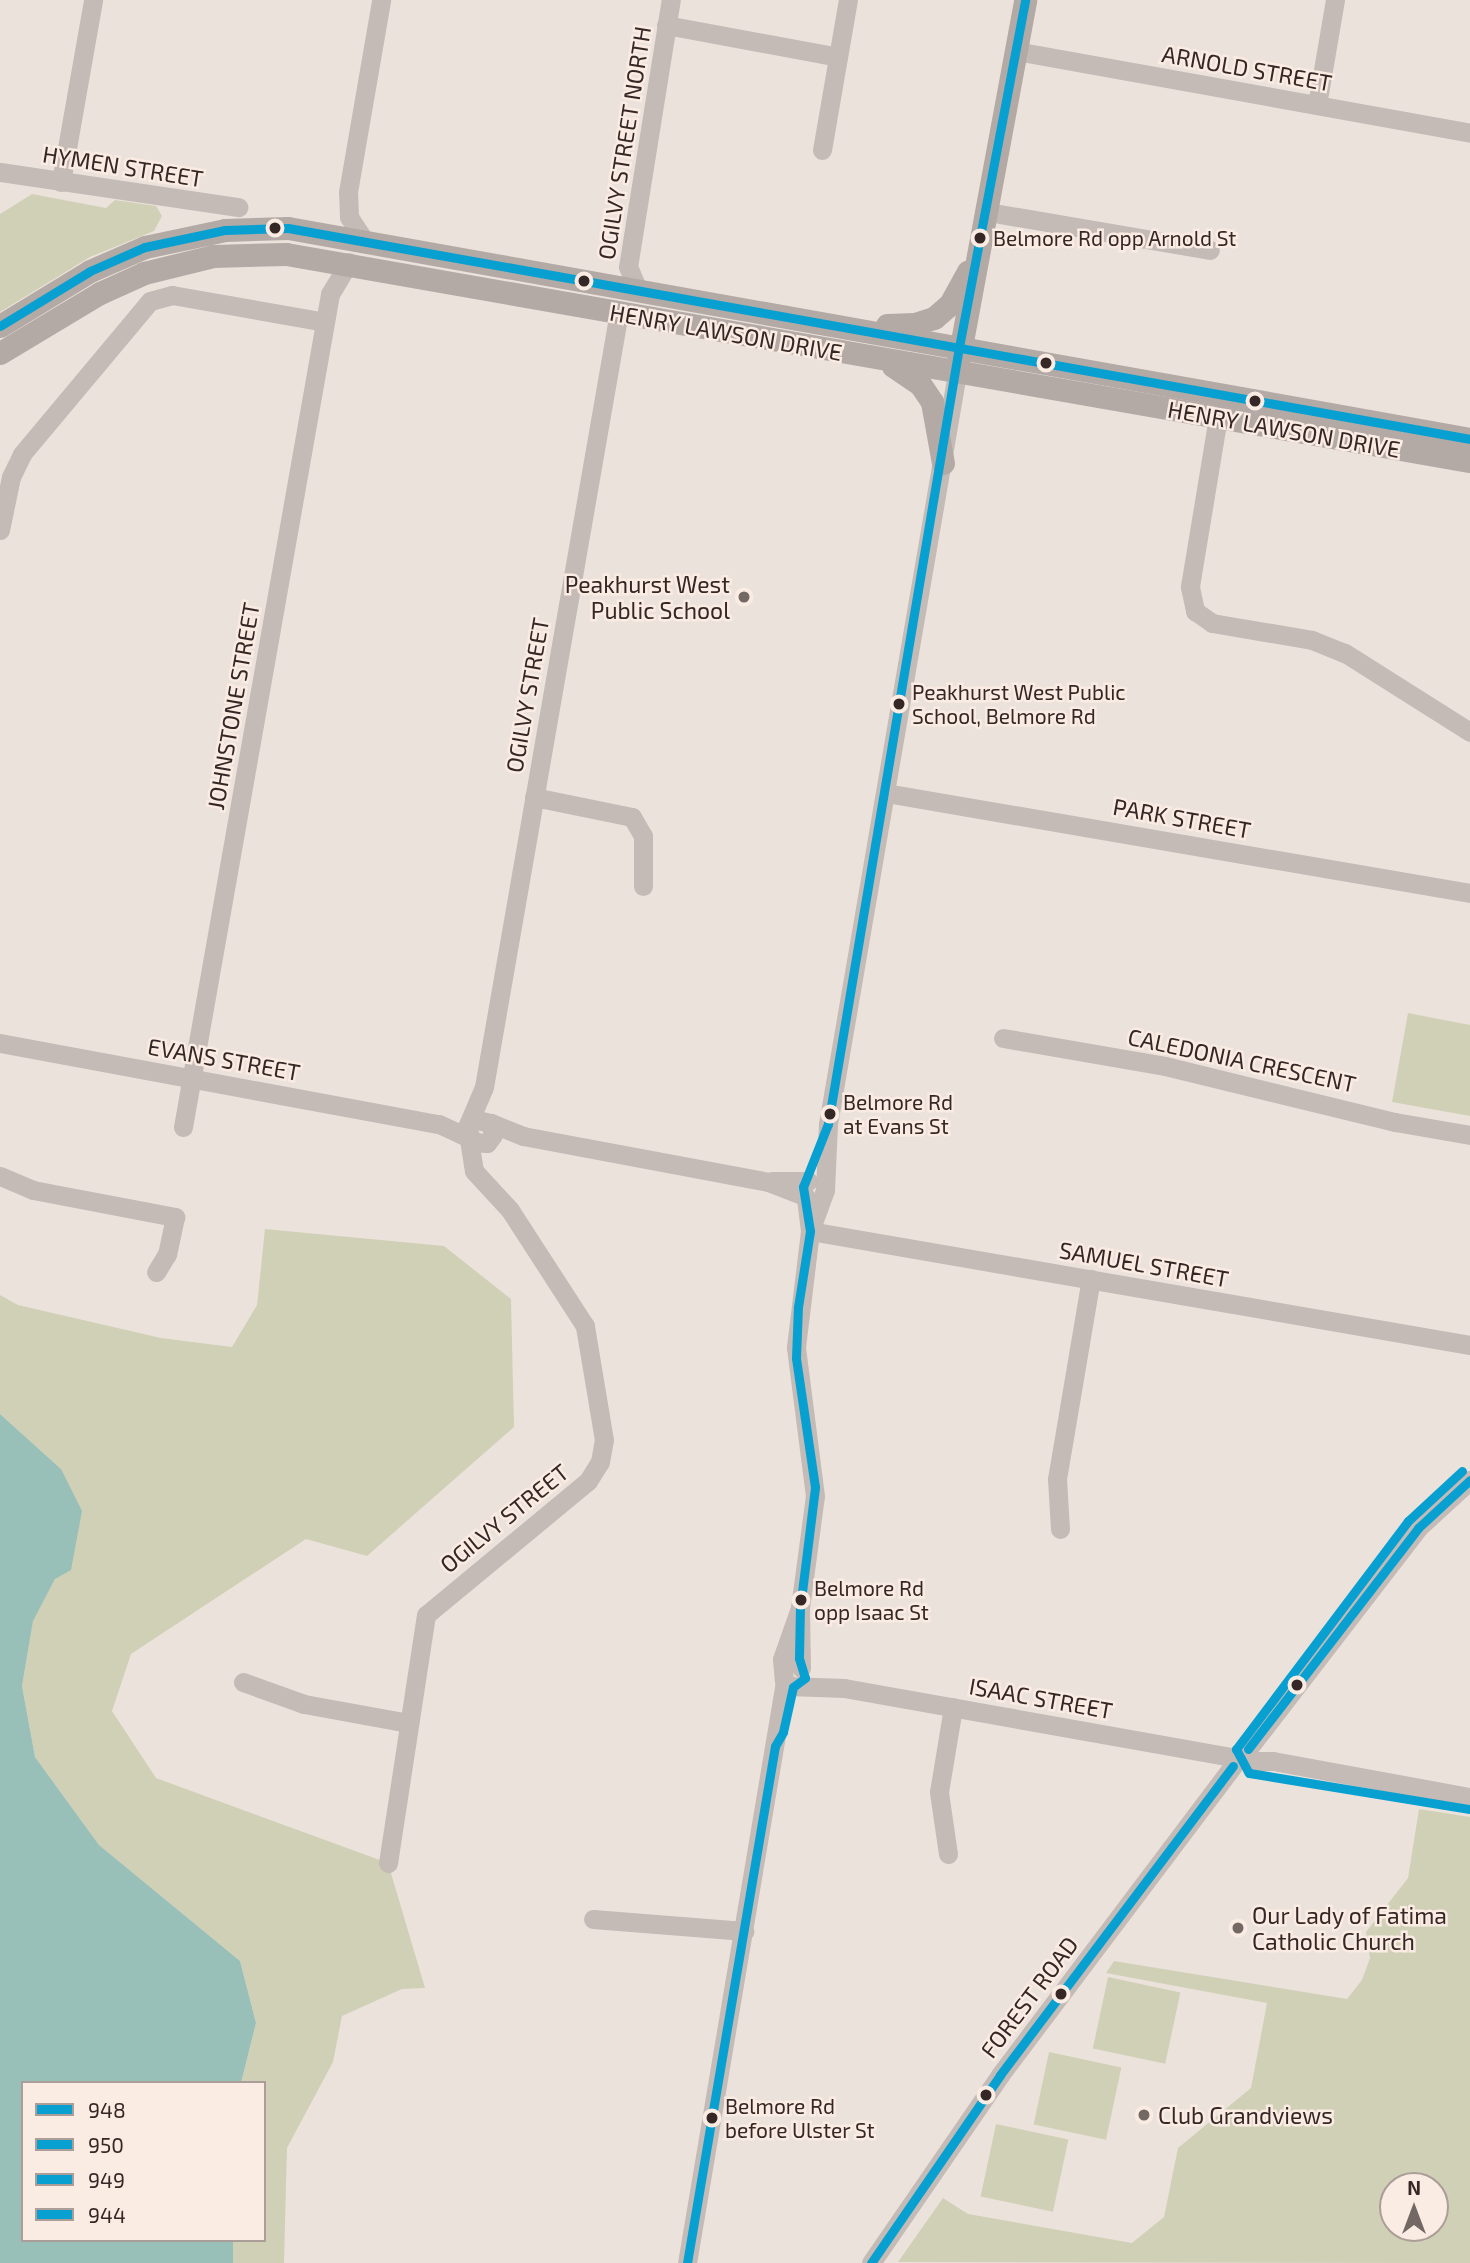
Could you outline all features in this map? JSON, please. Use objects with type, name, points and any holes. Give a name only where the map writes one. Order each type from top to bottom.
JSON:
[{"type":"main road","points":[[957,373],[959,347],[981,251],[1024,0]]},
{"type":"main road","name":"HENRY LAWSON DRIVE","points":[[0,326],[90,271],[137,250],[186,236],[268,228],[364,240],[824,326],[959,347],[1470,439]]},
{"type":"main road","points":[[824,326],[915,324],[934,318],[950,304],[981,251]]},
{"type":"main road","name":"HENRY LAWSON DRIVE","points":[[0,353],[100,293],[166,266],[234,254],[316,257],[883,361],[1470,461]]},
{"type":"main road","points":[[883,361],[926,391],[936,417],[943,463]]},
{"type":"street","points":[[61,182],[93,0]]},
{"type":"street","points":[[364,240],[349,217],[348,192],[381,0]]},
{"type":"street","name":"OGILVY STREET NORTH","points":[[638,290],[628,267],[671,0]]},
{"type":"street","points":[[822,150],[849,0]]},
{"type":"street","points":[[1317,105],[1335,0]]},
{"type":"street","points":[[666,26],[838,57]]},
{"type":"street","name":"ARNOLD STREET","points":[[1016,51],[1470,133]]},
{"type":"street","name":"HYMEN STREET","points":[[0,172],[238,207]]},
{"type":"street","points":[[988,212],[1210,250]]},
{"type":"street","name":"JOHNSTONE STREET","points":[[316,257],[326,273],[330,294]]},
{"type":"street","name":"JOHNSTONE STREET","points":[[183,1127],[330,294],[349,262]]},
{"type":"street","points":[[0,530],[11,477],[22,454],[150,301],[172,295],[325,322]]},
{"type":"street","name":"OGILVY STREET","points":[[388,1863],[426,1615],[582,1486],[596,1471],[603,1451],[599,1387],[585,1326],[493,1189],[480,1130],[484,1087],[618,312]]},
{"type":"street","points":[[687,2263],[775,1746],[783,1732],[794,1678],[800,1608],[815,1505],[796,1337],[810,1231],[812,1189],[828,1124],[957,373]]},
{"type":"street","points":[[1218,417],[1188,614],[1212,622],[1328,645],[1470,732]]},
{"type":"street","name":"PARK STREET","points":[[886,793],[1470,893]]},
{"type":"street","points":[[534,797],[632,817],[643,836],[643,886]]},
{"type":"street","name":"CALEDONIA CRESCENT","points":[[1003,1038],[1165,1066],[1395,1122],[1470,1135]]},
{"type":"street","name":"EVANS STREET","points":[[0,1043],[812,1189]]},
{"type":"street","points":[[0,1176],[33,1190],[174,1217],[167,1254],[156,1272]]},
{"type":"street","name":"SAMUEL STREET","points":[[810,1231],[1470,1345]]},
{"type":"street","points":[[1060,1529],[1057,1479],[1091,1279]]},
{"type":"street","name":"FOREST ROAD","points":[[871,2263],[1000,2075],[1241,1758],[1418,1528],[1470,1480]]},
{"type":"street","name":"ISAAC STREET","points":[[794,1678],[1470,1797]]},
{"type":"street","points":[[243,1682],[318,1707],[408,1723]]},
{"type":"street","points":[[948,1854],[939,1792],[953,1707]]},
{"type":"street","points":[[593,1919],[745,1931]]},
{"type":"green space","points":[[32,194],[106,208],[115,200],[156,206],[162,216],[154,231],[90,257],[0,312],[0,214]]},
{"type":"green space","points":[[1408,1013],[1470,1025],[1470,1116],[1392,1102]]},
{"type":"green space","points":[[265,1229],[444,1246],[511,1299],[514,1427],[367,1556],[306,1539],[131,1654],[112,1711],[156,1778],[388,1863],[425,1988],[402,1989],[342,2016],[333,2062],[287,2148],[284,2263],[233,2263],[233,2242],[266,2242],[266,2081],[242,2081],[256,2023],[240,1961],[99,1845],[35,1757],[22,1686],[33,1620],[55,1579],[61,1469],[0,1414],[0,1295],[18,1305],[161,1338],[232,1347],[257,1305]]},
{"type":"green space","points":[[1419,1809],[1470,1817],[1470,2263],[898,2262],[943,2198],[968,2214],[1132,2243],[1164,2217],[1178,2148],[1251,2088],[1267,2003],[1106,1973],[1114,1961],[1347,1999],[1362,1980],[1370,1958],[1366,1932],[1408,1878]]},
{"type":"green space","points":[[1108,1977],[1180,1992],[1165,2064],[1093,2048]]},
{"type":"green space","points":[[1049,2052],[1121,2067],[1106,2140],[1034,2124]]},
{"type":"green space","points":[[996,2124],[1068,2139],[1053,2212],[981,2196]]},
{"type":"water","points":[[0,1414],[61,1469],[82,1511],[71,1570],[55,1579],[33,1621],[22,1686],[35,1757],[99,1845],[240,1961],[256,2023],[242,2081],[21,2081],[21,2242],[233,2242],[233,2263],[0,2263]]},
{"type":"transit line","name":"948","points":[[687,2263],[775,1746],[783,1732],[793,1687],[805,1678],[799,1658],[800,1608],[815,1487],[796,1358],[798,1307],[810,1231],[803,1187],[828,1124],[959,347],[1025,0]]},
{"type":"transit line","name":"950","points":[[0,326],[90,271],[145,247],[225,230],[288,228],[1470,439]]},
{"type":"transit line","name":"944","points":[[1462,1471],[1408,1521],[1236,1749],[1249,1773],[1468,1809]]},
{"type":"transit line","name":"949","points":[[1248,1749],[1418,1528],[1470,1480]]},
{"type":"transit line","name":"949","points":[[871,2263],[1000,2075],[1233,1766]]},
{"type":"place","name":"Belmore Rd opp Arnold St","points":[[980,238]]},
{"type":"place","name":"Peakhurst West Public School","points":[[744,597]]},
{"type":"place","name":"Peakhurst West Public School, Belmore Rd","points":[[899,704]]},
{"type":"place","name":"Belmore Rd at Evans St","points":[[830,1114]]},
{"type":"place","name":"Belmore Rd opp Isaac St","points":[[801,1600]]},
{"type":"place","name":"Our Lady of Fatima Catholic Church","points":[[1238,1928]]},
{"type":"place","name":"Club Grandviews","points":[[1144,2115]]},
{"type":"place","name":"Belmore Rd before Ulster St","points":[[712,2118]]}]
